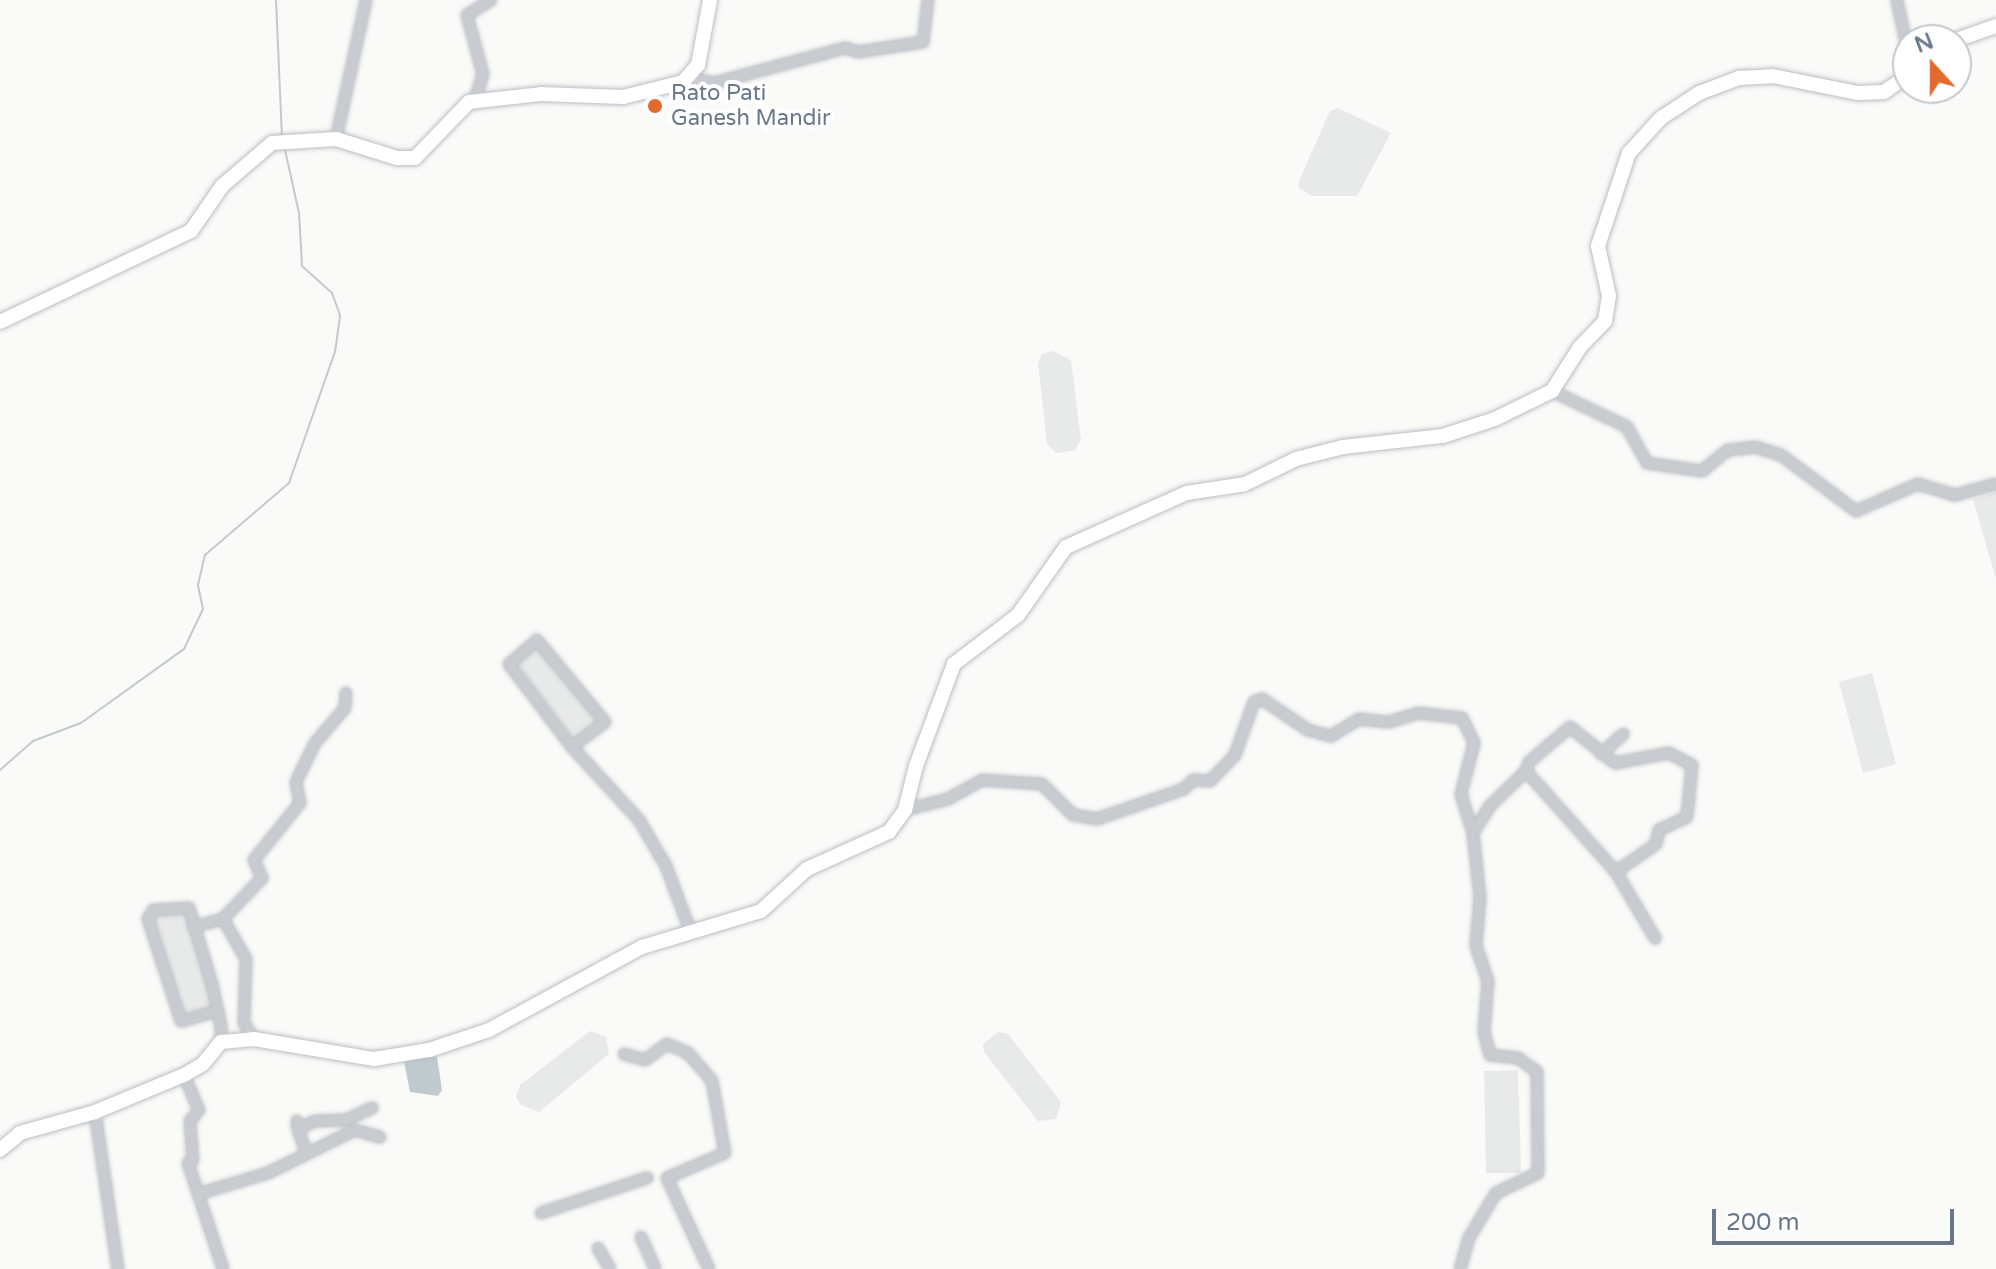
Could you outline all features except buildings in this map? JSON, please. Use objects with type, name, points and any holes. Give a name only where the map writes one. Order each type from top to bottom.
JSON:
[{"type":"main road","points":[[0,322],[191,231],[222,186],[272,143],[336,139],[397,158],[415,158],[475,100],[541,94],[623,97],[690,78],[698,65],[710,0]]},
{"type":"main road","points":[[1972,34],[1996,26]]},
{"type":"main road","points":[[0,1150],[20,1133],[95,1112],[184,1075],[203,1064],[221,1042],[254,1039],[374,1059],[429,1050],[489,1030],[642,947],[761,911],[807,869],[889,832],[905,810],[954,664],[1018,615],[1066,547],[1187,493],[1245,484],[1296,459],[1343,447],[1443,436],[1495,419],[1552,391],[1605,321],[1609,296],[1598,246],[1629,153],[1661,118],[1699,93],[1739,78],[1773,76],[1858,93],[1884,92],[1892,86]]},
{"type":"street","points":[[336,139],[366,0]]},
{"type":"street","points":[[475,100],[483,74],[467,15],[491,0]]},
{"type":"street","points":[[690,78],[714,83],[845,48],[858,52],[923,42],[928,0]]},
{"type":"street","points":[[1897,0],[1902,24]]},
{"type":"street","points":[[1552,391],[1627,427],[1647,463],[1702,471],[1728,450],[1755,447],[1781,455],[1856,511],[1918,484],[1955,495],[1996,484]]},
{"type":"street","points":[[572,747],[605,722],[537,640],[509,664],[572,747],[639,820],[666,866],[691,933]]},
{"type":"street","points":[[193,927],[223,919],[262,878],[254,860],[300,803],[296,782],[315,743],[345,708],[346,693]]},
{"type":"street","points":[[905,810],[948,799],[982,780],[1042,784],[1073,815],[1097,819],[1184,789],[1193,780],[1210,781],[1235,755],[1254,702],[1262,699],[1308,730],[1331,736],[1359,719],[1389,722],[1418,713],[1462,718],[1474,743],[1461,794],[1473,833],[1481,916],[1476,946],[1488,980],[1484,1032],[1490,1055],[1518,1058],[1537,1072],[1538,1173],[1496,1193],[1469,1238],[1460,1269]]},
{"type":"street","points":[[1473,833],[1490,806],[1526,771],[1529,762],[1570,727],[1615,763],[1669,753],[1692,765],[1687,817],[1659,830],[1656,844],[1616,872]]},
{"type":"street","points":[[1601,754],[1623,734]]},
{"type":"street","points":[[1526,771],[1616,872],[1655,938]]},
{"type":"street","points":[[217,1011],[181,1021],[148,919],[153,910],[181,905],[189,908],[217,1011],[221,1042]]},
{"type":"street","points":[[223,919],[246,959],[244,1023],[254,1039]]},
{"type":"street","points":[[624,1054],[645,1060],[667,1044],[688,1053],[712,1081],[725,1153],[667,1178],[709,1269]]},
{"type":"street","points":[[184,1075],[199,1110],[190,1121],[193,1160],[188,1163],[223,1269]]},
{"type":"street","points":[[306,1152],[298,1125],[346,1120],[372,1108]]},
{"type":"street","points":[[95,1112],[118,1269]]},
{"type":"street","points":[[198,1194],[268,1173],[355,1130],[380,1137]]},
{"type":"street","points":[[541,1213],[647,1178]]},
{"type":"street","points":[[641,1237],[655,1269]]},
{"type":"street","points":[[598,1248],[610,1269]]},
{"type":"shaded area","points":[[1338,108],[1391,133],[1357,196],[1312,196],[1298,187],[1299,181],[1330,111]]},
{"type":"shaded area","points":[[1053,351],[1071,360],[1081,440],[1075,450],[1056,453],[1047,444],[1038,364],[1042,354]]},
{"type":"shaded area","points":[[1996,492],[1996,579],[1973,499]]},
{"type":"shaded area","points":[[538,645],[597,722],[574,739],[515,662]]},
{"type":"shaded area","points":[[1872,673],[1896,764],[1863,773],[1839,682]]},
{"type":"shaded area","points":[[184,908],[214,1006],[182,1016],[152,918]]},
{"type":"shaded area","points":[[590,1031],[606,1037],[609,1054],[539,1112],[521,1105],[516,1097],[520,1085]]},
{"type":"shaded area","points":[[998,1032],[1008,1034],[1061,1102],[1056,1119],[1038,1121],[984,1052],[983,1044]]},
{"type":"shaded area","points":[[421,1056],[437,1057],[442,1090],[438,1096],[410,1092],[404,1062]]},
{"type":"shaded area","points":[[1518,1070],[1521,1173],[1486,1173],[1484,1071]]},
{"type":"waterway","points":[[276,0],[282,135]]},
{"type":"waterway","points":[[0,770],[33,741],[81,723],[184,649],[203,609],[198,585],[205,555],[289,483],[335,352],[340,315],[332,293],[302,266],[299,213],[285,150]]},
{"type":"place","name":"Rato Pati Ganesh Mandir","points":[[655,106]]}]
